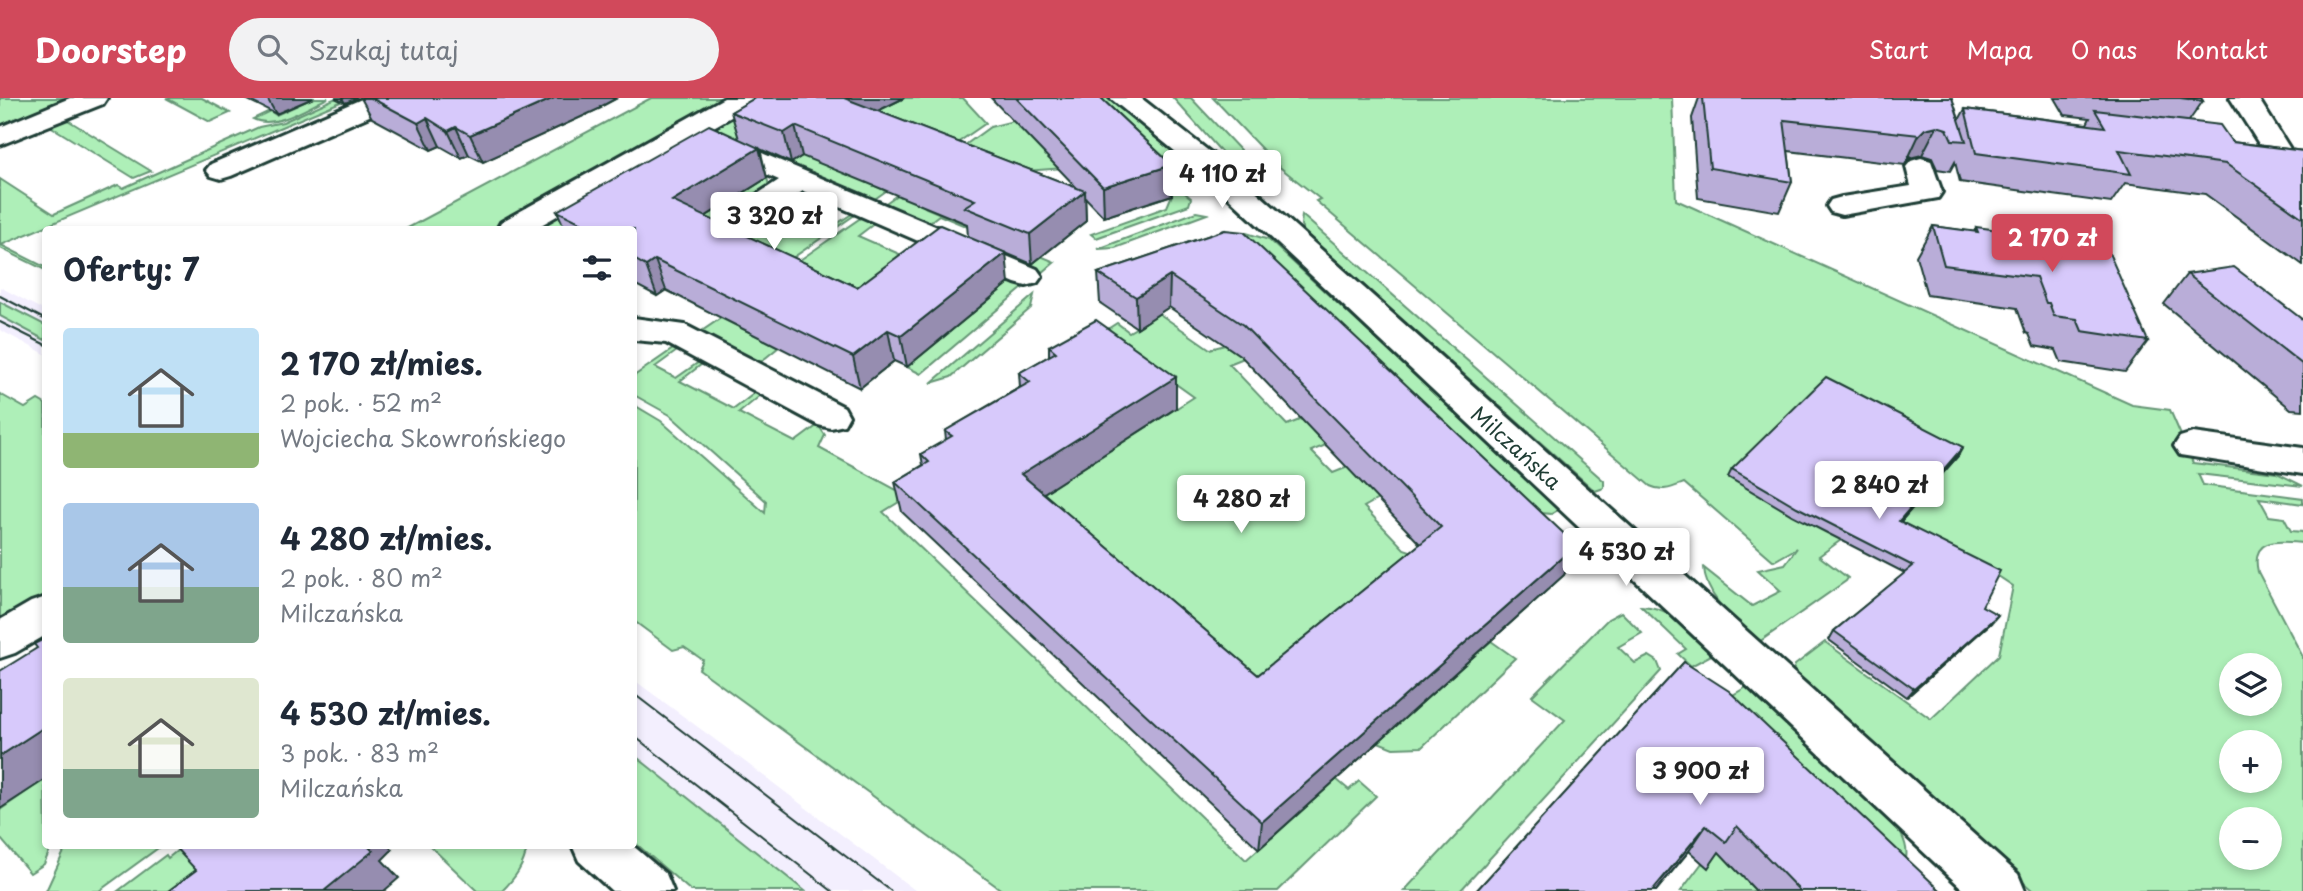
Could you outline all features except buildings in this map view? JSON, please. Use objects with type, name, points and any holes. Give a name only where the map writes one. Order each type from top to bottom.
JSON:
[{"type":"street","points":[[1,137],[93,98]]},
{"type":"street","points":[[220,170],[387,98]]},
{"type":"street","points":[[517,226],[744,98]]},
{"type":"street","name":"Milczańska","points":[[1124,98],[1219,173],[2000,891]]},
{"type":"street","name":"Milczańska","points":[[1152,98],[1219,173]]},
{"type":"street","points":[[2244,98],[2277,152]]},
{"type":"street","points":[[731,149],[1026,275]]},
{"type":"street","points":[[1842,206],[1927,192],[1921,167]]},
{"type":"street","points":[[746,215],[801,179]]},
{"type":"street","points":[[637,329],[673,332],[831,416]]},
{"type":"street","points":[[2193,446],[2303,461]]},
{"type":"street","points":[[0,641],[42,616]]},
{"type":"street","points":[[601,849],[648,891]]},
{"type":"shaded area","points":[[0,287],[42,309],[42,352],[0,330]]},
{"type":"shaded area","points":[[637,682],[916,891],[805,891],[637,757]]},
{"type":"green space","points":[[0,98],[71,98],[0,132]]},
{"type":"green space","points":[[166,98],[202,98],[230,113],[210,122]]},
{"type":"green space","points":[[313,98],[328,98],[281,120],[262,122],[253,119],[270,111],[276,115]]},
{"type":"green space","points":[[336,98],[350,98],[1,245],[42,266],[42,269],[0,248],[0,179],[54,214],[118,185],[123,188],[259,127],[283,122]]},
{"type":"green space","points":[[651,98],[811,98],[866,182],[886,191],[872,201],[764,174],[768,183],[764,192],[785,200],[812,197],[823,200],[806,213],[835,225],[853,213],[856,214],[791,259],[718,225],[637,228],[412,226]]},
{"type":"green space","points":[[904,98],[963,98],[986,123],[950,148],[855,122]]},
{"type":"green space","points":[[1072,98],[1191,198],[1189,205],[1096,238],[1091,234],[1167,207],[1172,195]]},
{"type":"green space","points":[[1093,98],[1109,98],[1210,184],[1194,184]]},
{"type":"green space","points":[[1173,98],[1191,98],[1259,170],[1242,175]]},
{"type":"green space","points":[[1213,98],[1672,98],[1676,200],[2132,405],[2170,410],[2193,463],[2277,473],[2303,486],[2198,474],[2203,485],[2303,498],[2303,504],[2259,498],[2269,516],[2284,518],[2291,531],[2303,532],[2303,543],[2268,544],[2258,552],[2257,561],[2258,572],[2303,657],[2303,891],[2033,891],[1792,674],[1795,665],[1825,642],[1931,719],[1999,655],[2013,586],[1998,576],[1994,579],[1894,529],[1957,456],[1819,556],[1848,578],[1846,581],[1759,642],[1717,600],[1710,590],[1704,568],[1752,606],[1781,591],[1758,570],[1785,564],[1797,548],[1774,561],[1684,483],[1663,489],[1650,486],[1316,201],[1320,199],[1277,165]]},
{"type":"green space","points":[[66,119],[151,171],[134,178],[50,126]]},
{"type":"green space","points":[[1013,121],[1065,168],[1012,172],[957,151],[990,127]]},
{"type":"green space","points":[[906,193],[926,208],[1055,262],[1042,273],[1029,267],[1040,257],[939,215],[927,224],[883,205],[897,195],[900,197]]},
{"type":"green space","points":[[1196,212],[1207,214],[1115,248],[1098,249]]},
{"type":"green space","points":[[1302,215],[1604,481],[1604,488],[1595,491],[1304,232],[1301,225]]},
{"type":"green space","points":[[862,217],[875,223],[858,236],[913,260],[931,247],[1024,287],[921,374],[907,367],[863,318],[797,262]]},
{"type":"green space","points":[[1243,232],[1269,240],[1560,509],[1551,514],[1542,513]]},
{"type":"green space","points":[[1128,292],[1210,349],[1225,345],[1244,358],[1229,364],[1287,425],[1302,419],[1326,445],[1311,451],[1333,473],[1348,467],[1378,499],[1364,507],[1404,549],[1425,556],[1255,704],[1025,505],[1194,397],[1103,332],[1117,323],[1129,332],[1146,322]]},
{"type":"green space","points":[[1034,295],[1031,308],[951,377],[931,383]]},
{"type":"green space","points":[[0,302],[42,323],[42,338],[0,316]]},
{"type":"green space","points":[[721,318],[779,347],[758,364],[699,333]]},
{"type":"green space","points":[[673,349],[677,351],[655,367],[676,378],[699,362],[702,364],[680,381],[734,409],[756,392],[761,395],[739,413],[795,442],[818,425],[825,435],[819,448],[900,492],[951,470],[883,512],[1246,860],[1336,779],[1349,790],[1359,781],[1376,796],[1278,891],[1003,891],[699,669],[703,660],[684,647],[673,650],[637,623],[637,407],[661,421],[765,513],[766,501],[670,415],[637,397],[637,374]]},
{"type":"green space","points":[[0,394],[25,408],[38,400],[42,402],[42,602],[0,627]]},
{"type":"green space","points":[[1641,606],[1653,607],[1673,616],[1715,653],[1691,666],[1678,654],[1686,649]]},
{"type":"green space","points":[[1621,612],[1642,633],[1618,647],[1635,663],[1649,656],[1657,661],[1661,671],[1460,891],[1404,891],[1565,720],[1532,696],[1608,619]]},
{"type":"green space","points":[[1491,641],[1515,658],[1422,747],[1393,748],[1378,742]]},
{"type":"green space","points":[[1750,685],[1893,819],[1906,849],[1903,868],[1726,699]]},
{"type":"green space","points":[[637,757],[805,891],[691,891],[637,845]]},
{"type":"green space","points":[[42,781],[42,849],[50,849],[44,864],[30,873],[0,838],[0,810]]},
{"type":"green space","points":[[65,849],[157,849],[99,891],[46,891]]},
{"type":"green space","points":[[179,849],[225,849],[195,891],[118,891],[166,855],[168,858]]},
{"type":"green space","points":[[433,849],[527,849],[518,871],[502,891],[477,891]]},
{"type":"green space","points":[[1719,852],[1756,891],[1681,891],[1702,863],[1708,867]]},
{"type":"tram line","points":[[0,296],[42,318]]},
{"type":"tram line","points":[[0,322],[42,343]]},
{"type":"tram line","points":[[637,696],[891,891]]},
{"type":"tram line","points":[[637,738],[832,891]]}]
